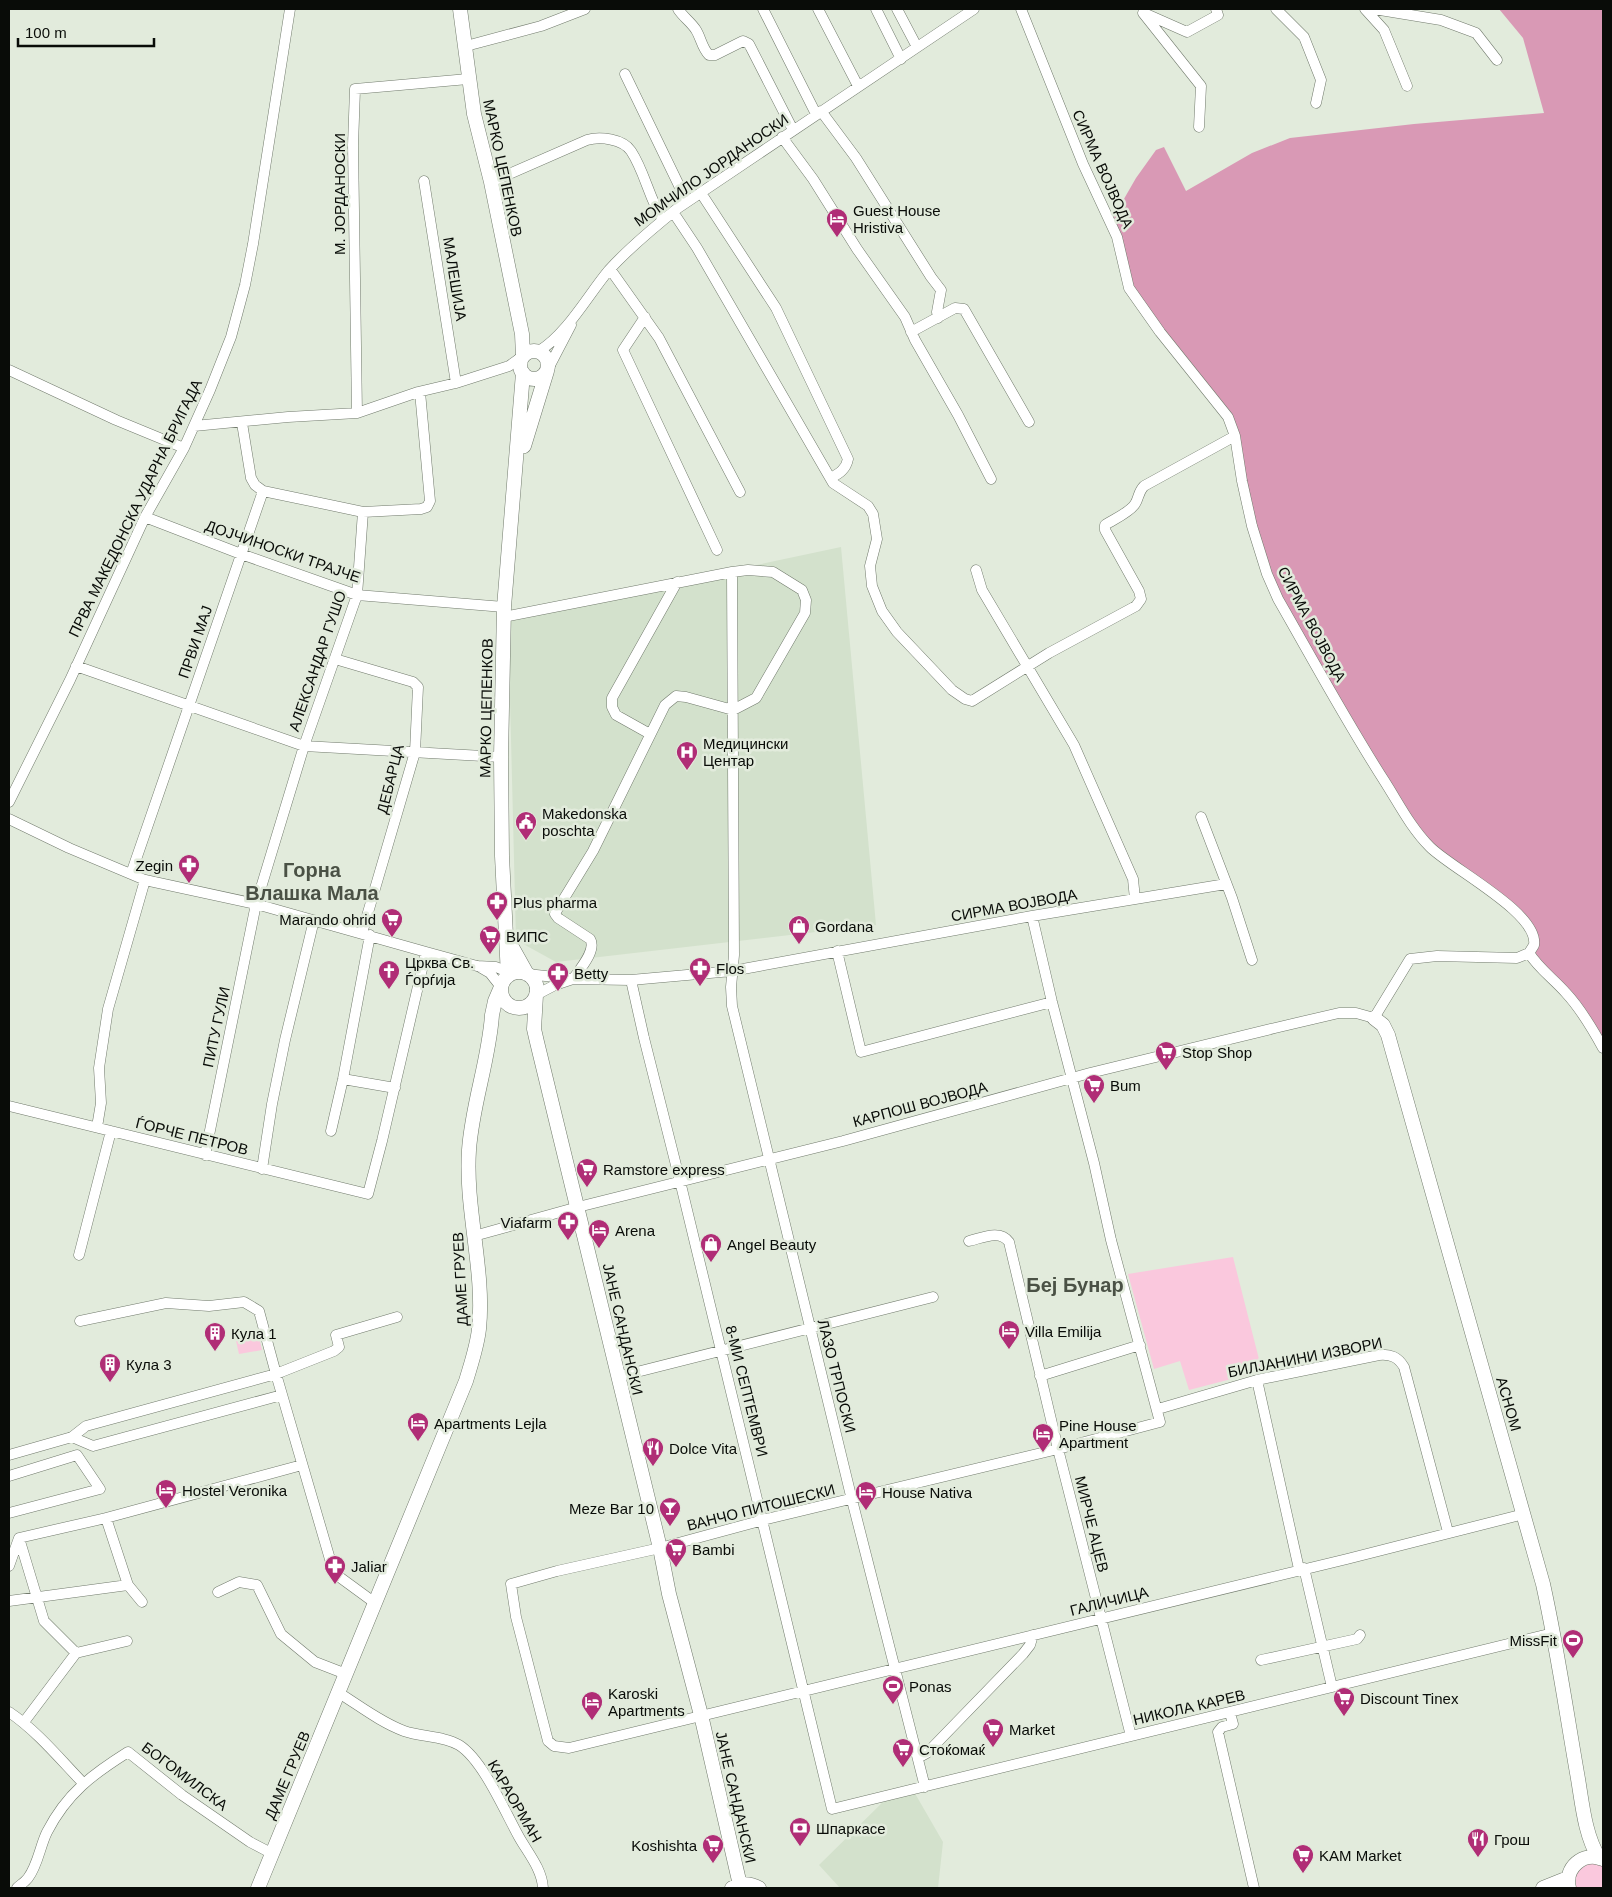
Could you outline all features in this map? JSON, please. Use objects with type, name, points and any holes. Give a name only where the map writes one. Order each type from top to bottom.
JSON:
[{"type":"street","name":"ПРВА МАКЕДОНСКА УДАРНА БРИГАДА","points":[[9,802],[76,666],[145,517],[184,448],[231,337],[245,285],[269,148],[290,9]]},
{"type":"street","name":"МАРКО ЦЕПЕНКОВ","points":[[460,9],[474,114],[491,182],[522,334],[528,344],[525,361]]},
{"type":"street","points":[[466,46],[541,26],[584,9]]},
{"type":"street","points":[[678,9],[682,16],[697,30],[709,55],[715,55],[743,41],[749,44],[793,130]]},
{"type":"street","points":[[763,9],[819,113],[856,158],[941,290],[937,312],[938,318]]},
{"type":"street","points":[[818,9],[858,86]]},
{"type":"street","points":[[876,9],[900,58]]},
{"type":"street","points":[[897,9],[918,48]]},
{"type":"street","name":"СИРМА ВОЈВОДА","points":[[1021,9],[1072,139],[1118,237],[1129,288],[1160,332],[1228,417],[1235,436],[1252,526],[1267,574],[1288,616],[1363,748],[1409,823],[1430,847],[1497,896],[1521,918],[1534,936],[1534,945],[1528,953]]},
{"type":"street","points":[[1142,11],[1187,32],[1218,15],[1216,9]]},
{"type":"street","points":[[1276,9],[1304,37],[1321,80],[1316,103]]},
{"type":"street","points":[[1365,9],[1384,30],[1407,86]]},
{"type":"street","points":[[1374,9],[1441,20],[1476,33],[1497,60]]},
{"type":"street","name":"МОМЧИЛО ЈОРДАНОСКИ","points":[[576,314],[610,269],[639,239],[673,212],[858,86],[918,48],[969,10]]},
{"type":"street","points":[[1142,11],[1200,86],[1199,127]]},
{"type":"street","points":[[625,74],[687,202]]},
{"type":"street","name":"М. ЈОРДАНОСКИ","points":[[356,413],[353,145],[355,89],[468,79]]},
{"type":"street","points":[[491,182],[587,140],[594,138],[611,140],[620,142],[630,150],[663,220]]},
{"type":"street","points":[[782,138],[836,214],[857,249],[904,318],[991,479]]},
{"type":"street","name":"МАЛЕШИЈА","points":[[424,181],[456,383]]},
{"type":"street","points":[[701,193],[776,308],[848,458],[842,471],[831,478]]},
{"type":"street","points":[[673,212],[697,248],[833,483],[868,506],[872,514],[878,539],[870,566],[872,586],[882,611],[897,632],[952,690],[965,699],[972,701],[1079,636],[1136,606],[1141,599],[1139,591],[1105,530],[1105,525],[1130,509],[1144,486],[1235,436]]},
{"type":"street","points":[[610,269],[659,338],[740,492]]},
{"type":"street","points":[[911,332],[955,308],[964,309],[1029,422]]},
{"type":"street","points":[[515,478],[525,361],[552,342],[576,314]]},
{"type":"street","points":[[515,478],[547,371],[576,314]]},
{"type":"street","points":[[645,317],[623,350],[716,550]]},
{"type":"street","points":[[194,426],[356,413],[525,361],[546,357],[548,362],[547,371],[536,379],[531,378],[525,361]]},
{"type":"street","points":[[9,370],[116,420],[184,448]]},
{"type":"street","points":[[242,422],[250,478],[263,491],[363,512],[427,508],[430,501],[420,392]]},
{"type":"street","name":"МАРКО ЦЕПЕНКОВ","points":[[507,937],[503,904],[501,757],[504,612],[515,478]]},
{"type":"street","name":"ПРВИ МАЈ","points":[[131,874],[263,491]]},
{"type":"street","name":"АЛЕКСАНДАР ГУШО","points":[[256,904],[304,746],[357,595],[363,512]]},
{"type":"street","name":"ДОЈЧИНОСКИ ТРАЈЧЕ","points":[[145,517],[241,554],[357,595],[504,612],[732,572],[748,570],[773,572],[802,590],[806,600],[805,613],[756,698],[733,710]]},
{"type":"street","points":[[976,570],[982,590],[1074,745],[1133,879],[1135,899]]},
{"type":"street","name":"ЛАЗО ТРПОСКИ","points":[[732,572],[734,955],[730,987],[732,1006],[852,1500],[925,1786]]},
{"type":"street","points":[[650,734],[616,714],[612,707],[612,698],[678,582]]},
{"type":"street","name":"ДЕБАРЦА","points":[[335,659],[413,682],[418,687],[415,752],[366,934]]},
{"type":"street","points":[[76,666],[304,746],[501,757]]},
{"type":"street","points":[[491,1027],[498,1016],[509,1010],[528,1005],[536,995],[555,985],[573,979],[592,948],[590,939],[558,918],[556,910],[593,851],[665,705],[676,696],[733,710]]},
{"type":"street","points":[[1200,817],[1226,884],[1252,960]]},
{"type":"street","points":[[9,819],[69,848],[144,880],[256,904],[366,934],[477,966],[505,982]]},
{"type":"street","points":[[97,1128],[101,1103],[99,1068],[108,1009],[144,880]]},
{"type":"street","name":"СИРМА ВОЈВОДА","points":[[527,974],[573,979],[631,980],[732,971],[1032,916],[1226,884]]},
{"type":"street","name":"ПИТУ ГУЛИ","points":[[205,1155],[256,904]]},
{"type":"street","points":[[1032,916],[1111,1240],[1158,1409]]},
{"type":"street","points":[[262,1169],[272,1104],[285,1040],[314,920]]},
{"type":"street","points":[[331,1131],[343,1079],[366,934]]},
{"type":"street","points":[[507,937],[527,974],[536,986],[536,995]]},
{"type":"street","points":[[507,937],[503,998],[517,1008]]},
{"type":"street","points":[[343,1079],[395,1088],[426,952]]},
{"type":"street","points":[[489,966],[506,952]]},
{"type":"street","points":[[837,952],[861,1052],[1052,1002]]},
{"type":"street","points":[[1374,1018],[1410,959],[1437,956],[1507,959],[1523,956],[1528,953],[1536,964],[1567,993],[1603,1048]]},
{"type":"street","points":[[477,966],[489,966],[502,970],[505,982]]},
{"type":"street","points":[[505,982],[517,972],[527,974]]},
{"type":"street","name":"8-МИ СЕПТЕМВРИ","points":[[631,980],[832,1809]]},
{"type":"street","name":"ДАМЕ ГРУЕВ","points":[[258,1888],[466,1381],[474,1356],[479,1331],[480,1305],[471,1200],[469,1150],[495,1001],[505,982]]},
{"type":"street","name":"ЈАНЕ САНДАНСКИ","points":[[536,995],[534,1029],[660,1548],[669,1594],[701,1715],[736,1887]]},
{"type":"street","name":"ЈАНЕ САНДАНСКИ","points":[[517,1008],[534,1029]]},
{"type":"street","name":"КАРПОШ ВОЈВОДА","points":[[474,1236],[578,1207],[1330,1014],[1356,1013],[1374,1018]]},
{"type":"street","name":"АСНОМ","points":[[1374,1018],[1383,1025],[1388,1035],[1543,1584],[1584,1809],[1591,1841],[1601,1858]]},
{"type":"street","name":"ЃОРЧЕ ПЕТРОВ","points":[[9,1106],[368,1194],[395,1088]]},
{"type":"street","points":[[80,1255],[111,1131]]},
{"type":"street","name":"МИРЧЕ АЦЕВ","points":[[969,1241],[1000,1235],[1010,1242],[1040,1376],[1131,1736]]},
{"type":"street","points":[[618,1377],[933,1297]]},
{"type":"street","points":[[80,1321],[166,1303],[209,1306],[244,1302],[259,1311],[334,1573],[375,1603]]},
{"type":"street","points":[[9,1455],[72,1437],[86,1426],[276,1374],[334,1352],[339,1347],[336,1335],[398,1317]]},
{"type":"street","points":[[1040,1376],[1140,1345]]},
{"type":"street","name":"БИЛЈАНИНИ ИЗВОРИ","points":[[1158,1409],[1257,1380],[1379,1354],[1392,1355],[1404,1367],[1448,1532]]},
{"type":"street","points":[[1257,1380],[1332,1687]]},
{"type":"street","points":[[72,1437],[94,1446],[282,1396]]},
{"type":"street","name":"ВАНЧО ПИТОШЕСКИ","points":[[660,1548],[763,1520],[852,1500],[1160,1422],[1158,1409]]},
{"type":"street","points":[[9,1476],[77,1455],[100,1489],[9,1513]]},
{"type":"street","points":[[19,1538],[106,1518],[302,1465]]},
{"type":"street","name":"ГАЛИЧИЦА","points":[[701,1715],[1347,1559],[1524,1514]]},
{"type":"street","points":[[106,1518],[128,1585],[142,1602]]},
{"type":"street","points":[[9,1566],[19,1538]]},
{"type":"street","points":[[19,1538],[44,1621],[76,1653]]},
{"type":"street","name":"ЈАНЕ САНДАНСКИ","points":[[660,1548],[557,1571],[511,1584],[516,1616],[548,1741],[554,1746],[569,1748],[701,1715]]},
{"type":"street","points":[[218,1592],[239,1582],[257,1586],[281,1634],[315,1662],[346,1674]]},
{"type":"street","points":[[9,1599],[128,1585]]},
{"type":"street","name":"НИКОЛА КАРЕВ","points":[[832,1809],[1553,1633]]},
{"type":"street","points":[[918,1758],[927,1753],[1023,1654],[1030,1644],[1033,1635]]},
{"type":"street","points":[[1261,1660],[1357,1639],[1360,1636]]},
{"type":"street","points":[[24,1722],[76,1653],[127,1641]]},
{"type":"street","name":"КАРАОРМАН","points":[[338,1693],[387,1724],[422,1736],[459,1745],[470,1755],[492,1787],[532,1858],[539,1871],[543,1888]]},
{"type":"street","points":[[9,1712],[24,1722],[83,1783]]},
{"type":"street","points":[[1230,1713],[1233,1724],[1222,1727],[1218,1732],[1254,1888]]},
{"type":"street","name":"БОГОМИЛСКА","points":[[17,1888],[28,1878],[35,1866],[47,1831],[60,1810],[94,1773],[128,1752],[182,1795],[250,1842],[272,1853]]},
{"type":"street","name":"АСНОМ","points":[[1579,1861],[1584,1809]]},
{"type":"street","points":[[1543,1888],[1568,1883],[1570,1871],[1579,1861],[1592,1856],[1601,1858]]},
{"type":"street","points":[[736,1887],[753,1885],[759,1888]]},
{"type":"shaded area","points":[[1499,9],[1603,9],[1603,1048],[1595,1032],[1536,964],[1534,936],[1473,878],[1409,823],[1267,574],[1228,417],[1129,288],[1111,225],[1136,178],[1156,150],[1164,147],[1186,191],[1252,153],[1290,138],[1414,124],[1544,113],[1523,38]]},
{"type":"shaded area","name":"Медицински Центар","points":[[841,547],[876,925],[556,962],[516,940],[508,618]]},
{"type":"shaded area","points":[[1233,1257],[1262,1371],[1189,1390],[1180,1361],[1154,1369],[1128,1274]]},
{"type":"shaded area","points":[[259,1337],[262,1350],[239,1354],[236,1341]]},
{"type":"shaded area","points":[[913,1790],[943,1842],[938,1888],[840,1888],[819,1865],[890,1795]]},
{"type":"shaded area","points":[[1590,1863],[1603,1866],[1603,1888],[1576,1888],[1576,1876],[1582,1868]]},
{"type":"place","name":"Guest House Hristiva","points":[[837,238]]},
{"type":"place","name":"Медицински Центар","points":[[687,771]]},
{"type":"place","name":"Makedonska poschta","points":[[526,841]]},
{"type":"place","name":"Zegin","points":[[189,884]]},
{"type":"place","name":"Plus pharma","points":[[497,921]]},
{"type":"place","name":"Marando ohrid","points":[[392,938]]},
{"type":"place","name":"Gordana","points":[[799,945]]},
{"type":"place","name":"ВИПС","points":[[490,955]]},
{"type":"place","name":"Flos","points":[[700,987]]},
{"type":"place","name":"Црква Св. Ѓoрѓијa","points":[[389,990]]},
{"type":"place","name":"Betty","points":[[558,992]]},
{"type":"place","name":"Stop Shop","points":[[1166,1071]]},
{"type":"place","name":"Bum","points":[[1094,1104]]},
{"type":"place","name":"Ramstore express","points":[[587,1188]]},
{"type":"place","name":"Viafarm","points":[[568,1241]]},
{"type":"place","name":"Arena","points":[[599,1249]]},
{"type":"place","name":"Angel Beauty","points":[[711,1263]]},
{"type":"place","name":"Villa Emilija","points":[[1009,1350]]},
{"type":"place","name":"Кула 1","points":[[215,1352]]},
{"type":"place","name":"Кула 3","points":[[110,1383]]},
{"type":"place","name":"Apartments Lejla","points":[[418,1442]]},
{"type":"place","name":"Pine House Apartment","points":[[1043,1453]]},
{"type":"place","name":"Dolce Vita","points":[[653,1467]]},
{"type":"place","name":"Hostel Veronika","points":[[166,1509]]},
{"type":"place","name":"House Nativa","points":[[866,1511]]},
{"type":"place","name":"Meze Bar 10","points":[[670,1527]]},
{"type":"place","name":"Bambi","points":[[676,1568]]},
{"type":"place","name":"Jaliar","points":[[335,1585]]},
{"type":"place","name":"MissFit","points":[[1573,1659]]},
{"type":"place","name":"Ponas","points":[[893,1705]]},
{"type":"place","name":"Discount Tinex","points":[[1344,1717]]},
{"type":"place","name":"Karoski Apartments","points":[[592,1721]]},
{"type":"place","name":"Market","points":[[993,1748]]},
{"type":"place","name":"Стоќомаќ","points":[[903,1768]]},
{"type":"place","name":"Шпаркасе","points":[[800,1847]]},
{"type":"place","name":"Грош","points":[[1478,1858]]},
{"type":"place","name":"Koshishta","points":[[713,1864]]},
{"type":"place","name":"KAM Market","points":[[1303,1874]]},
{"type":"district","name":"Горна Влашка Мала","points":[[312,882]]},
{"type":"district","name":"Беј Бунар","points":[[1075,1285]]}]
